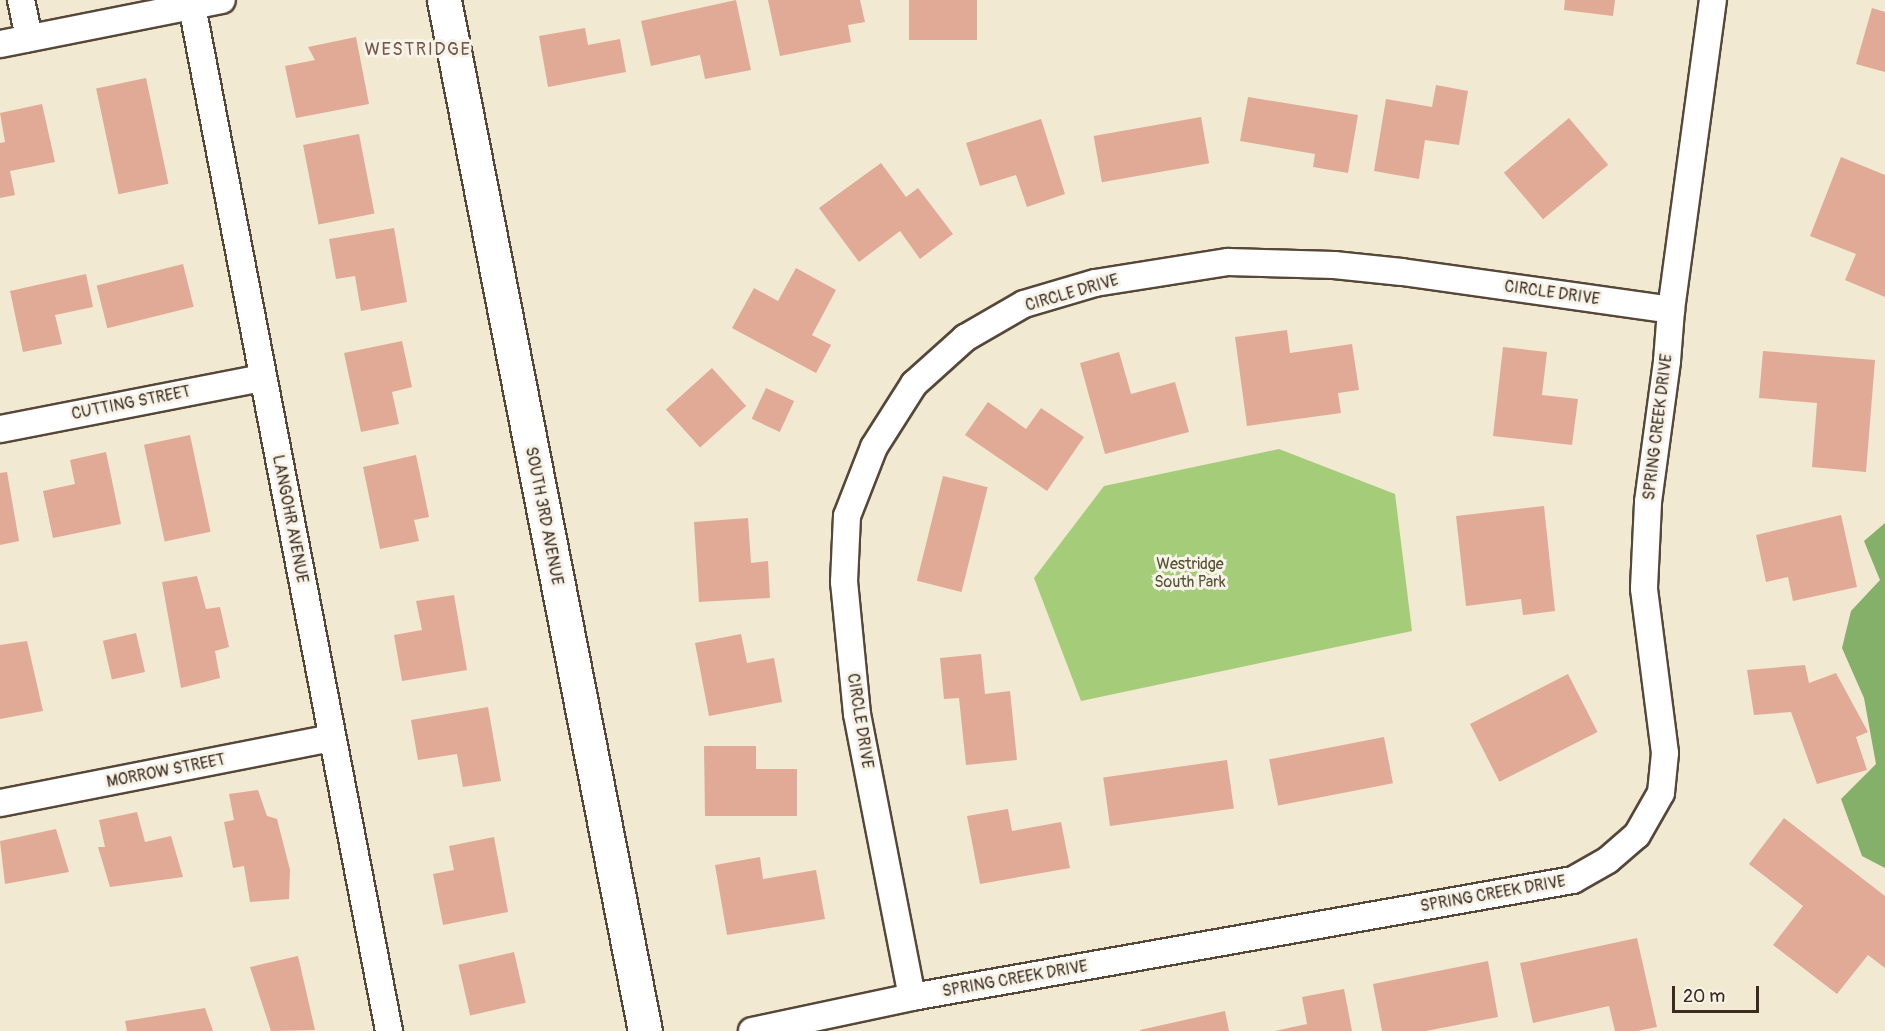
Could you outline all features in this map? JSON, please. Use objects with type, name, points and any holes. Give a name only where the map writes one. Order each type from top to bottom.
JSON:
[{"type":"main road","name":"SOUTH 3RD AVENUE","points":[[444,0],[645,1031]]},
{"type":"street","points":[[21,0],[29,38]]},
{"type":"street","points":[[0,44],[222,0]]},
{"type":"street","name":"SPRING CREEK DRIVE","points":[[752,1031],[912,997],[1573,880],[1608,860],[1637,835],[1661,793],[1665,753],[1644,588],[1648,502],[1667,361],[1671,310],[1713,0]]},
{"type":"street","name":"LANGOHR AVENUE","points":[[192,6],[389,1031]]},
{"type":"street","name":"CIRCLE DRIVE","points":[[912,997],[857,714],[844,582],[847,516],[874,447],[914,384],[965,338],[1024,304],[1095,283],[1228,262],[1334,265],[1402,272],[1671,310]]},
{"type":"street","name":"CUTTING STREET","points":[[0,429],[262,378]]},
{"type":"street","name":"MORROW STREET","points":[[0,803],[332,738]]},
{"type":"green space","name":"Westridge South Park","points":[[1279,449],[1395,494],[1412,631],[1081,701],[1034,578],[1104,486]]},
{"type":"green space","points":[[1885,523],[1885,868],[1862,856],[1841,799],[1876,764],[1864,698],[1842,648],[1851,611],[1880,580],[1864,541]]},
{"type":"building","points":[[736,0],[751,70],[705,79],[700,55],[651,66],[641,21]]},
{"type":"building","points":[[768,0],[860,0],[865,22],[848,25],[851,42],[780,56]]},
{"type":"building","points":[[909,0],[977,0],[977,40],[909,40]]},
{"type":"building","points":[[1565,0],[1615,0],[1613,16],[1564,10]]},
{"type":"building","points":[[1872,8],[1885,12],[1885,72],[1856,64]]},
{"type":"building","points":[[585,28],[588,45],[620,39],[626,72],[548,87],[539,36]]},
{"type":"building","points":[[356,37],[369,104],[296,118],[285,66],[315,60],[308,47]]},
{"type":"building","points":[[146,78],[168,184],[119,194],[96,89]]},
{"type":"building","points":[[1436,85],[1468,91],[1459,145],[1425,140],[1419,179],[1374,171],[1386,99],[1432,107]]},
{"type":"building","points":[[1248,97],[1358,115],[1348,173],[1313,167],[1315,154],[1240,141]]},
{"type":"building","points":[[42,104],[55,162],[10,171],[15,195],[0,198],[0,143],[5,142],[0,113]]},
{"type":"building","points":[[1201,117],[1209,163],[1102,182],[1094,136]]},
{"type":"building","points":[[1569,118],[1608,165],[1543,219],[1504,173]]},
{"type":"building","points":[[1041,119],[1065,194],[1027,207],[1016,175],[980,186],[966,143]]},
{"type":"building","points":[[359,134],[374,214],[319,224],[303,145]]},
{"type":"building","points":[[1841,157],[1885,175],[1885,297],[1845,280],[1856,254],[1810,236]]},
{"type":"building","points":[[881,163],[906,197],[918,188],[953,234],[920,259],[900,231],[859,262],[819,208]]},
{"type":"building","points":[[394,228],[407,302],[361,311],[355,276],[336,279],[329,239]]},
{"type":"building","points":[[183,264],[194,307],[107,328],[97,286]]},
{"type":"building","points":[[796,268],[836,290],[812,335],[831,345],[816,373],[732,328],[754,288],[778,301]]},
{"type":"building","points":[[86,274],[93,307],[55,315],[62,344],[23,352],[10,291]]},
{"type":"building","points":[[1287,330],[1290,353],[1352,344],[1359,390],[1338,393],[1341,413],[1247,426],[1235,337]]},
{"type":"building","points":[[402,341],[412,387],[392,392],[399,424],[361,432],[344,353]]},
{"type":"building","points":[[1503,347],[1547,352],[1542,395],[1578,399],[1572,445],[1493,436]]},
{"type":"building","points":[[1763,351],[1875,360],[1866,472],[1812,467],[1817,403],[1759,398]]},
{"type":"building","points":[[1119,352],[1131,394],[1175,382],[1189,432],[1105,454],[1080,363]]},
{"type":"building","points":[[712,368],[746,406],[700,447],[666,409]]},
{"type":"building","points":[[766,388],[794,401],[780,432],[752,419]]},
{"type":"building","points":[[988,402],[1026,429],[1041,408],[1084,437],[1047,491],[965,435]]},
{"type":"building","points":[[190,435],[211,532],[165,542],[144,445]]},
{"type":"building","points":[[106,452],[121,524],[53,538],[43,491],[75,484],[70,460]]},
{"type":"building","points":[[416,455],[429,517],[414,520],[419,541],[380,549],[363,467]]},
{"type":"building","points":[[7,472],[19,541],[0,545],[0,473]]},
{"type":"building","points":[[943,476],[988,487],[962,592],[917,581]]},
{"type":"building","points":[[1544,506],[1555,611],[1523,615],[1521,599],[1466,606],[1456,516]]},
{"type":"building","points":[[1841,515],[1857,587],[1793,601],[1788,577],[1766,582],[1756,535]]},
{"type":"building","points":[[748,518],[751,563],[768,561],[770,598],[699,602],[694,522]]},
{"type":"building","points":[[197,576],[206,609],[220,607],[229,647],[215,651],[220,678],[181,688],[162,582]]},
{"type":"building","points":[[454,595],[467,670],[402,681],[394,635],[422,630],[416,601]]},
{"type":"building","points":[[136,633],[145,672],[112,680],[103,641]]},
{"type":"building","points":[[741,634],[747,663],[774,658],[782,702],[709,716],[695,643]]},
{"type":"building","points":[[27,641],[43,711],[0,719],[0,645]]},
{"type":"building","points":[[981,654],[985,694],[1010,691],[1017,760],[966,765],[959,698],[944,699],[940,658]]},
{"type":"building","points":[[1805,665],[1809,683],[1836,673],[1868,732],[1856,737],[1867,770],[1817,784],[1791,712],[1754,715],[1747,670]]},
{"type":"building","points":[[1568,674],[1598,732],[1499,782],[1470,724]]},
{"type":"building","points":[[488,707],[501,781],[463,787],[457,754],[418,760],[411,720]]},
{"type":"building","points":[[1384,737],[1393,783],[1278,805],[1269,759]]},
{"type":"building","points":[[704,746],[756,746],[756,769],[797,769],[797,816],[705,816]]},
{"type":"building","points":[[1227,760],[1234,809],[1110,826],[1103,777]]},
{"type":"building","points":[[258,790],[267,816],[277,819],[290,870],[289,899],[250,902],[244,866],[233,868],[224,822],[234,820],[229,794]]},
{"type":"building","points":[[1008,809],[1012,831],[1061,822],[1070,868],[980,884],[967,816]]},
{"type":"building","points":[[137,812],[145,842],[171,836],[183,877],[110,887],[98,847],[105,847],[99,820]]},
{"type":"building","points":[[1784,818],[1885,896],[1885,968],[1868,955],[1837,994],[1773,945],[1803,906],[1749,864]]},
{"type":"building","points":[[56,829],[69,872],[5,884],[0,841]]},
{"type":"building","points":[[494,837],[508,912],[443,925],[433,874],[454,870],[449,846]]},
{"type":"building","points":[[760,857],[763,879],[816,870],[825,919],[727,935],[715,865]]},
{"type":"building","points":[[1637,938],[1657,1027],[1637,1031],[1615,1031],[1609,1006],[1533,1023],[1520,963]]},
{"type":"building","points":[[514,952],[526,1003],[470,1015],[458,965]]},
{"type":"building","points":[[298,956],[315,1030],[271,1031],[250,967]]},
{"type":"building","points":[[1488,961],[1498,1017],[1426,1031],[1382,1031],[1373,984]]},
{"type":"building","points":[[1344,989],[1352,1031],[1275,1031],[1307,1024],[1302,997]]},
{"type":"building","points":[[205,1008],[213,1031],[127,1031],[125,1021]]},
{"type":"building","points":[[1225,1011],[1229,1031],[1140,1031],[1140,1030]]},
{"type":"district","name":"WESTRIDGE","points":[[418,50]]}]
